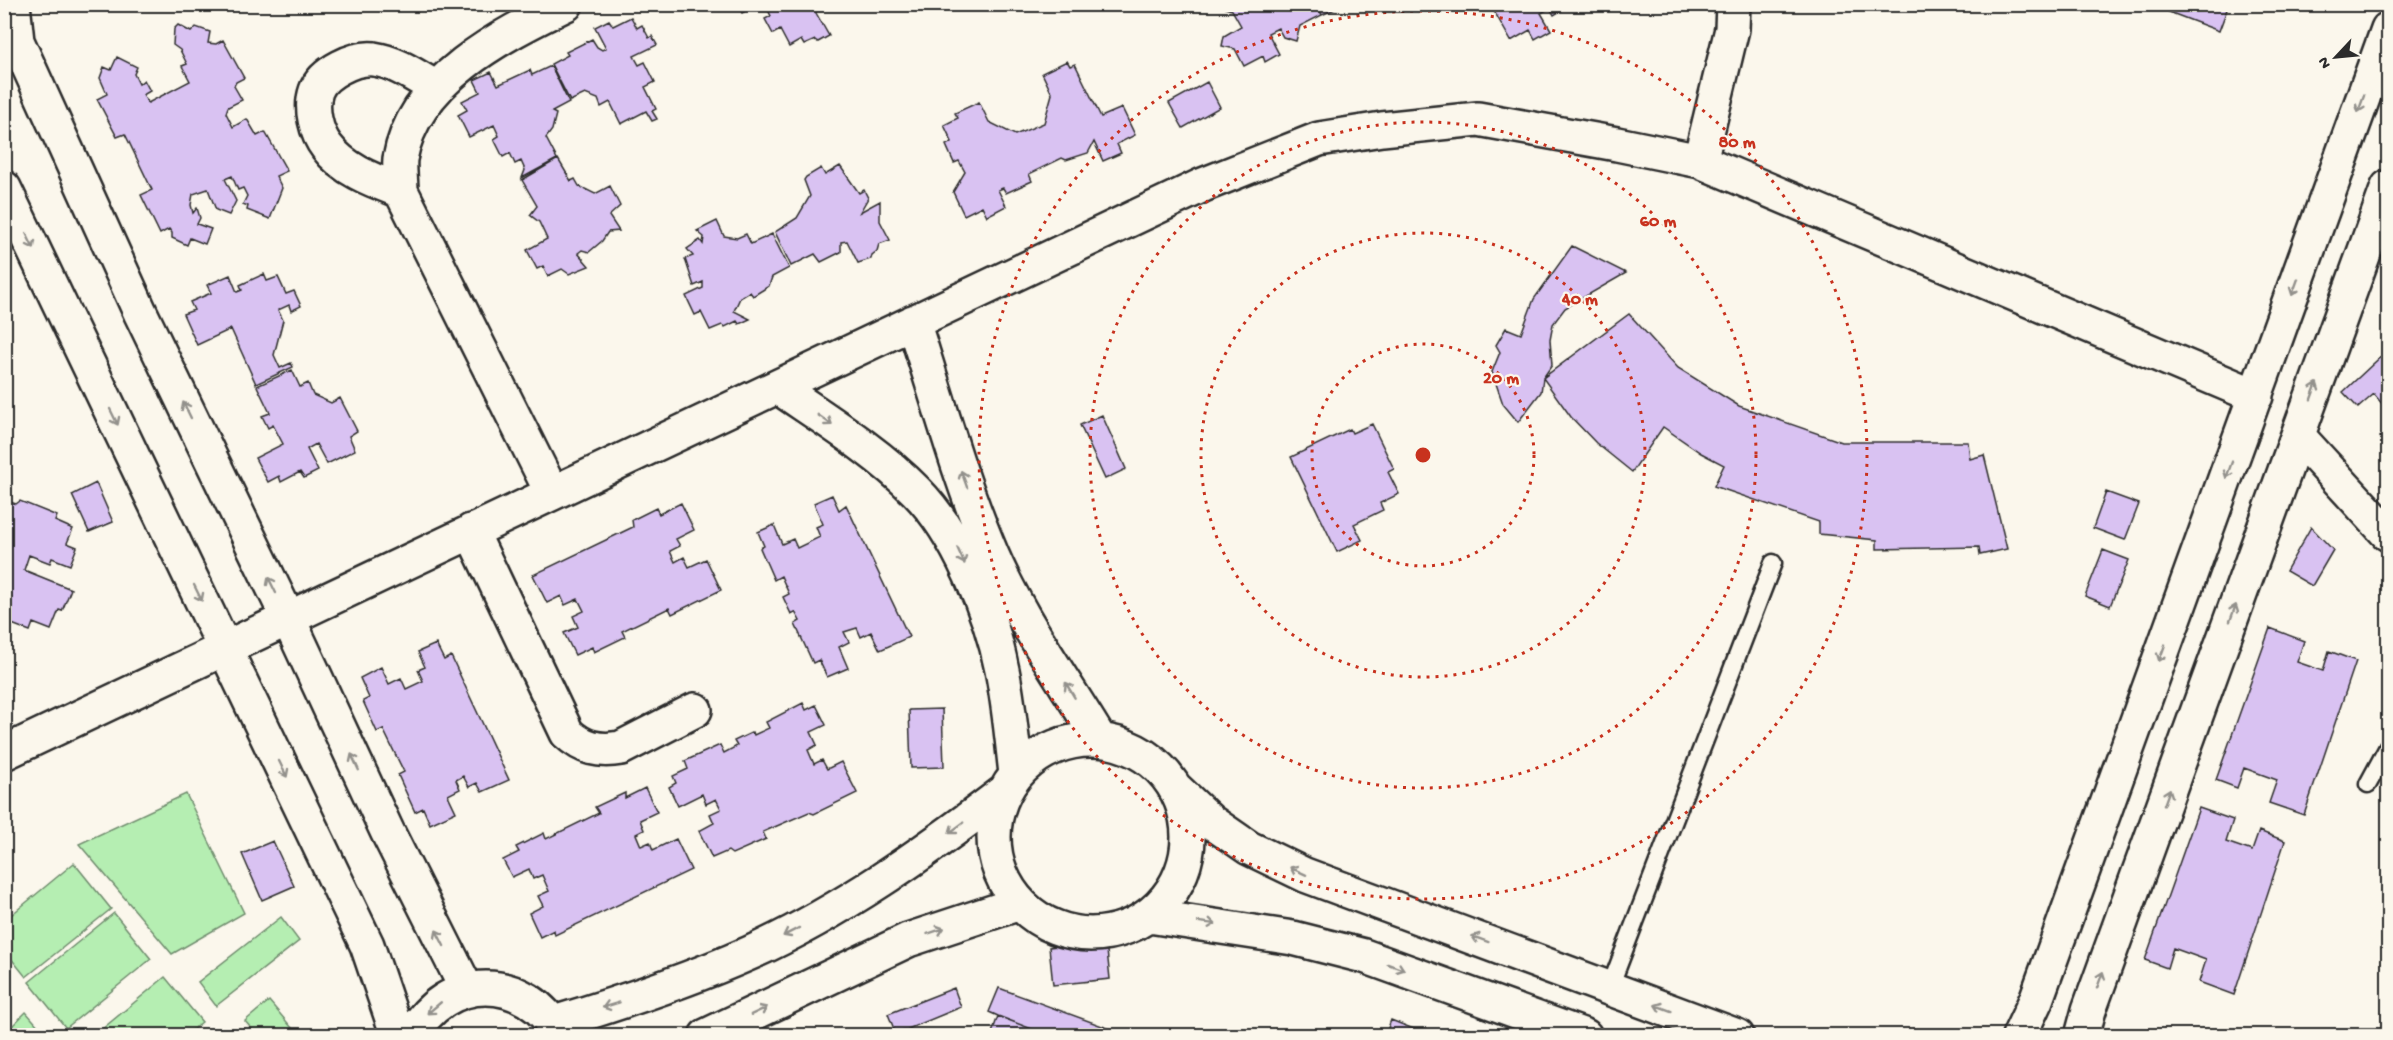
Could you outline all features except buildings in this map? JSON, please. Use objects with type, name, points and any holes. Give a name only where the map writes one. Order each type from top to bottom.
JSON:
[{"type":"street","points":[[14,4],[17,41],[145,322],[288,618],[392,841],[467,990]]},
{"type":"street","points":[[552,493],[401,191],[400,160],[409,130],[436,88],[462,65],[510,31],[566,4]]},
{"type":"street","points":[[1700,161],[1732,29],[1733,4]]},
{"type":"street","points":[[2023,1034],[2388,29]]},
{"type":"street","points":[[401,191],[370,180],[341,162],[326,146],[314,120],[316,90],[332,72],[355,61],[373,59],[392,64],[436,88]]},
{"type":"street","points":[[4,753],[1203,185],[1319,139],[1382,129],[1478,119],[1700,161],[2256,396]]},
{"type":"street","points":[[2082,1035],[2097,988],[2388,187]]},
{"type":"street","points":[[4,188],[368,945],[398,1035]]},
{"type":"street","points":[[913,322],[960,469],[987,544],[1022,615],[1100,740]]},
{"type":"street","points":[[777,387],[865,449],[917,491],[954,538],[982,602],[1002,669],[1010,784],[996,816],[994,839],[997,863],[1020,903],[1038,918],[1059,929],[1082,934],[1106,933],[1128,927],[1149,916],[1166,900],[1178,880],[1186,858],[1188,834],[1185,811],[1176,789]]},
{"type":"street","points":[[2298,436],[2388,534]]},
{"type":"street","points":[[471,531],[567,733],[575,740],[595,749],[621,748],[695,710]]},
{"type":"street","points":[[412,1035],[419,1022],[432,1008],[448,997],[467,990],[486,987],[515,993],[540,1008],[557,1029],[750,953],[825,914],[928,849],[1010,784],[1033,758],[1054,746],[1077,740],[1100,740],[1123,745],[1144,755],[1162,770],[1176,789],[1210,821],[1249,848],[1305,875],[1737,1035]]},
{"type":"street","points":[[706,1035],[908,940],[1020,903]]},
{"type":"street","points":[[1149,916],[1293,938],[1364,956],[1585,1035]]},
{"type":"lane","points":[[1610,987],[1773,563]]},
{"type":"lane","points":[[2367,784],[2388,747]]},
{"type":"green space","points":[[186,794],[244,913],[172,954],[79,844]]},
{"type":"green space","points":[[74,863],[111,909],[26,977],[5,951],[5,920]]},
{"type":"green space","points":[[114,913],[151,959],[66,1028],[29,982]]},
{"type":"green space","points":[[281,917],[299,941],[216,1006],[198,982]]},
{"type":"green space","points":[[165,977],[202,1022],[186,1035],[95,1035]]},
{"type":"green space","points":[[269,1001],[298,1035],[257,1035],[245,1021]]},
{"type":"green space","points":[[26,1012],[46,1035],[5,1035],[5,1033]]}]
